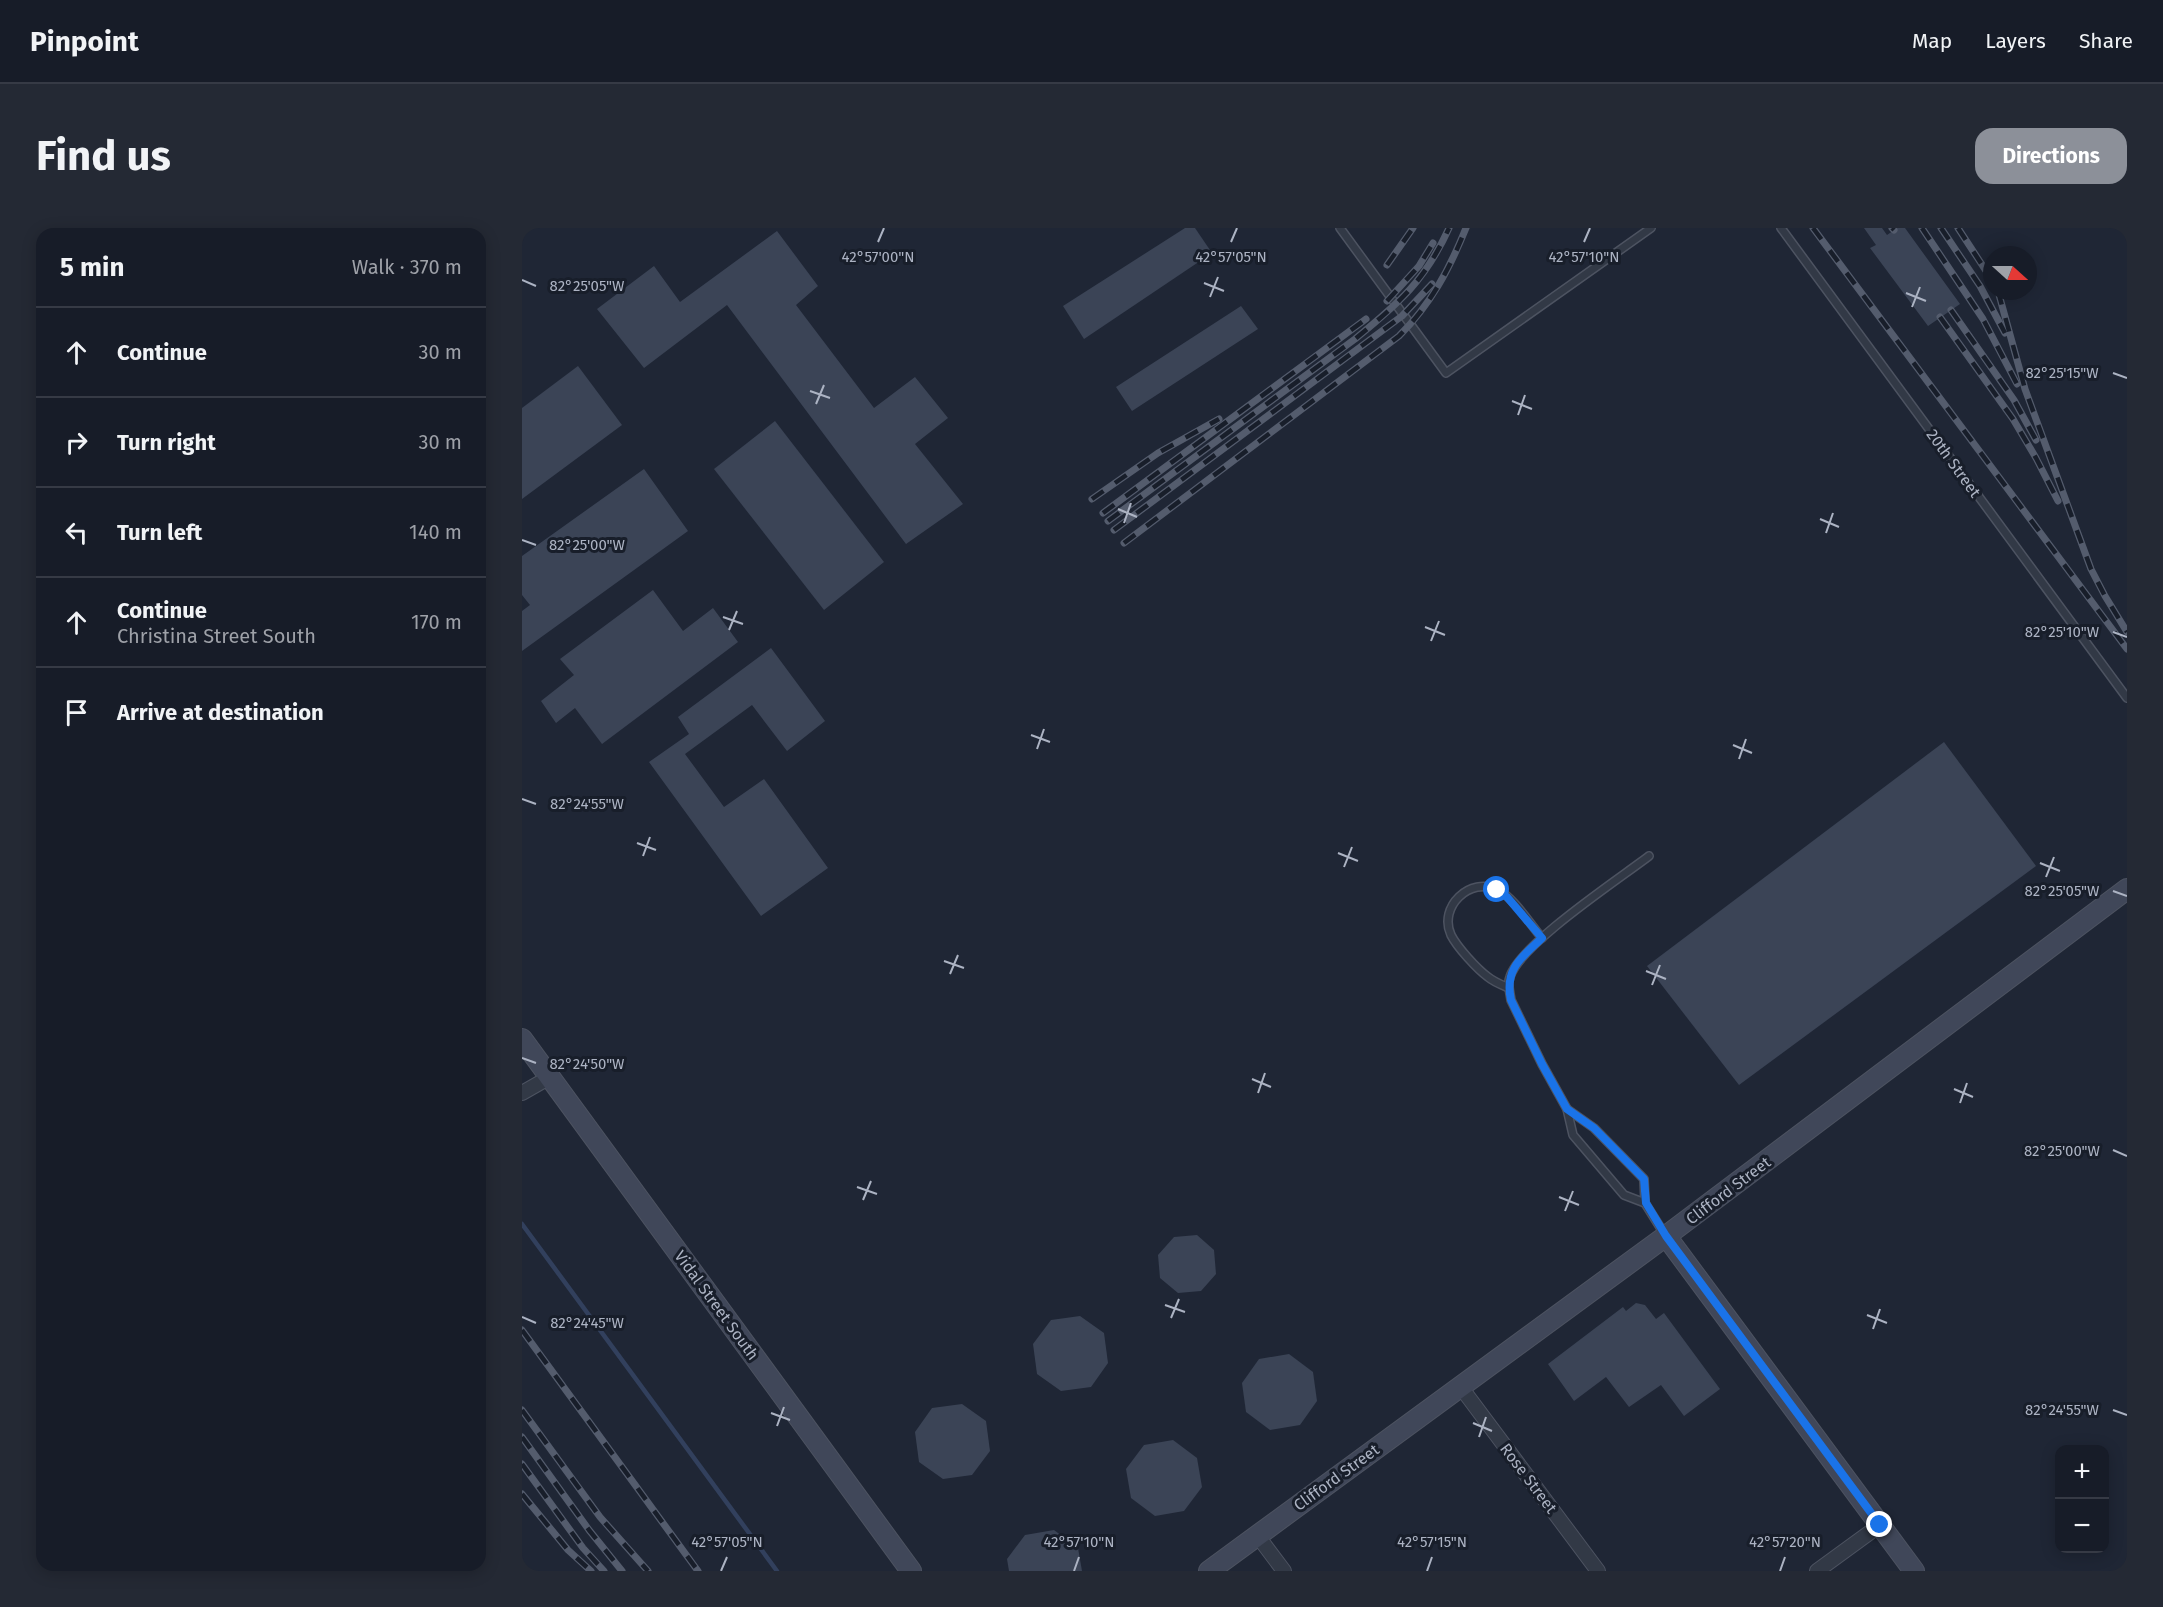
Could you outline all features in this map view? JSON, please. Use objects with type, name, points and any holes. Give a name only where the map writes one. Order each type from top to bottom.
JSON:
[{"type":"street","name":"Clifford Street","points":[[1209,1571],[1666,1236],[2127,889]]},
{"type":"street","name":"Vidal Street South","points":[[522,1039],[911,1571]]},
{"type":"street","points":[[522,1093],[550,1077]]},
{"type":"street","points":[[1666,1236],[1914,1571]]},
{"type":"street","name":"Rose Street","points":[[1460,1386],[1598,1571]]},
{"type":"street","points":[[1817,1571],[1880,1525]]},
{"type":"street","points":[[1257,1535],[1284,1571]]},
{"type":"lane","points":[[1340,228],[1446,373],[1651,228]]},
{"type":"lane","name":"20th Street","points":[[1781,228],[2127,698]]},
{"type":"lane","points":[[1646,1203],[1624,1195],[1573,1136],[1567,1109],[1511,1000],[1509,978],[1515,966],[1542,938],[1649,856]]},
{"type":"lane","points":[[1509,988],[1488,978],[1450,934],[1448,919],[1453,904],[1462,893],[1474,888],[1486,887],[1497,890],[1507,897],[1542,938]]},
{"type":"lane","points":[[1567,1109],[1594,1128],[1644,1179],[1646,1203],[1666,1236]]},
{"type":"building","points":[[1185,228],[1195,228],[1212,253],[1084,339],[1063,306]]},
{"type":"building","points":[[1864,228],[1882,228],[1887,235],[1897,228],[1905,228],[1960,304],[1928,326],[1870,248],[1876,245]]},
{"type":"building","points":[[777,231],[818,286],[796,305],[874,408],[915,377],[948,418],[915,444],[963,504],[906,544],[727,305],[644,368],[597,309],[654,266],[680,302]]},
{"type":"building","points":[[1241,306],[1258,329],[1132,411],[1116,387]]},
{"type":"building","points":[[578,366],[622,425],[522,499],[522,408]]},
{"type":"building","points":[[775,421],[884,562],[824,610],[714,469]]},
{"type":"building","points":[[644,469],[688,531],[522,651],[522,611],[530,605],[522,595],[522,556]]},
{"type":"building","points":[[653,590],[683,631],[713,608],[738,642],[602,744],[575,708],[556,723],[541,701],[574,675],[560,659]]},
{"type":"building","points":[[771,648],[825,721],[787,751],[752,705],[685,754],[724,807],[764,779],[828,868],[761,916],[649,762],[689,734],[678,717]]},
{"type":"building","points":[[1944,742],[2036,866],[1739,1085],[1647,966]]},
{"type":"building","points":[[1197,1235],[1214,1250],[1216,1274],[1201,1291],[1178,1293],[1160,1278],[1158,1255],[1174,1237]]},
{"type":"building","points":[[1636,1303],[1645,1305],[1656,1319],[1664,1313],[1720,1389],[1684,1416],[1661,1385],[1629,1407],[1606,1377],[1574,1401],[1548,1364],[1623,1307],[1626,1311]]},
{"type":"building","points":[[1080,1316],[1104,1333],[1108,1363],[1091,1387],[1061,1391],[1037,1374],[1033,1344],[1051,1320]]},
{"type":"building","points":[[1289,1354],[1313,1372],[1317,1401],[1300,1425],[1270,1430],[1246,1412],[1242,1383],[1259,1359]]},
{"type":"building","points":[[962,1404],[986,1421],[990,1451],[972,1475],[943,1479],[919,1462],[915,1432],[932,1408]]},
{"type":"building","points":[[1173,1440],[1197,1458],[1202,1487],[1184,1511],[1155,1516],[1131,1498],[1126,1469],[1144,1445]]},
{"type":"building","points":[[1054,1530],[1078,1548],[1082,1571],[1009,1571],[1007,1559],[1025,1535]]},
{"type":"waterway","points":[[522,1224],[777,1571]]},
{"type":"railway","points":[[1387,265],[1413,228]]},
{"type":"railway","points":[[1108,521],[1355,339],[1385,314],[1420,277],[1440,247],[1449,228]]},
{"type":"railway","points":[[1124,543],[1399,336],[1430,299],[1453,258],[1466,228]]},
{"type":"railway","points":[[1813,228],[2127,649]]},
{"type":"railway","points":[[1922,228],[1983,319],[2017,384]]},
{"type":"railway","points":[[1941,228],[1980,286],[2005,333]]},
{"type":"railway","points":[[1958,228],[1983,266]]},
{"type":"railway","points":[[1387,301],[1419,266],[1433,243]]},
{"type":"railway","points":[[1114,530],[1402,316],[1432,284]]},
{"type":"railway","points":[[2000,300],[2025,389],[2091,569],[2127,632]]},
{"type":"railway","points":[[1951,310],[2014,400],[2036,440]]},
{"type":"railway","points":[[1940,317],[2013,419],[2058,501]]},
{"type":"railway","points":[[1103,513],[1366,319]]},
{"type":"railway","points":[[1092,499],[1158,453],[1219,419]]},
{"type":"railway","points":[[522,1330],[698,1571]]},
{"type":"railway","points":[[522,1410],[600,1517],[648,1571]]},
{"type":"railway","points":[[522,1437],[589,1530],[622,1571]]},
{"type":"railway","points":[[522,1464],[583,1548],[604,1571]]},
{"type":"railway","points":[[522,1494],[568,1550],[591,1571]]},
{"type":"route","points":[[1497,890],[1507,897],[1542,938],[1515,966],[1509,978],[1509,988],[1511,1000],[1567,1109],[1594,1128],[1644,1179],[1646,1203],[1666,1236],[1880,1525]]}]
